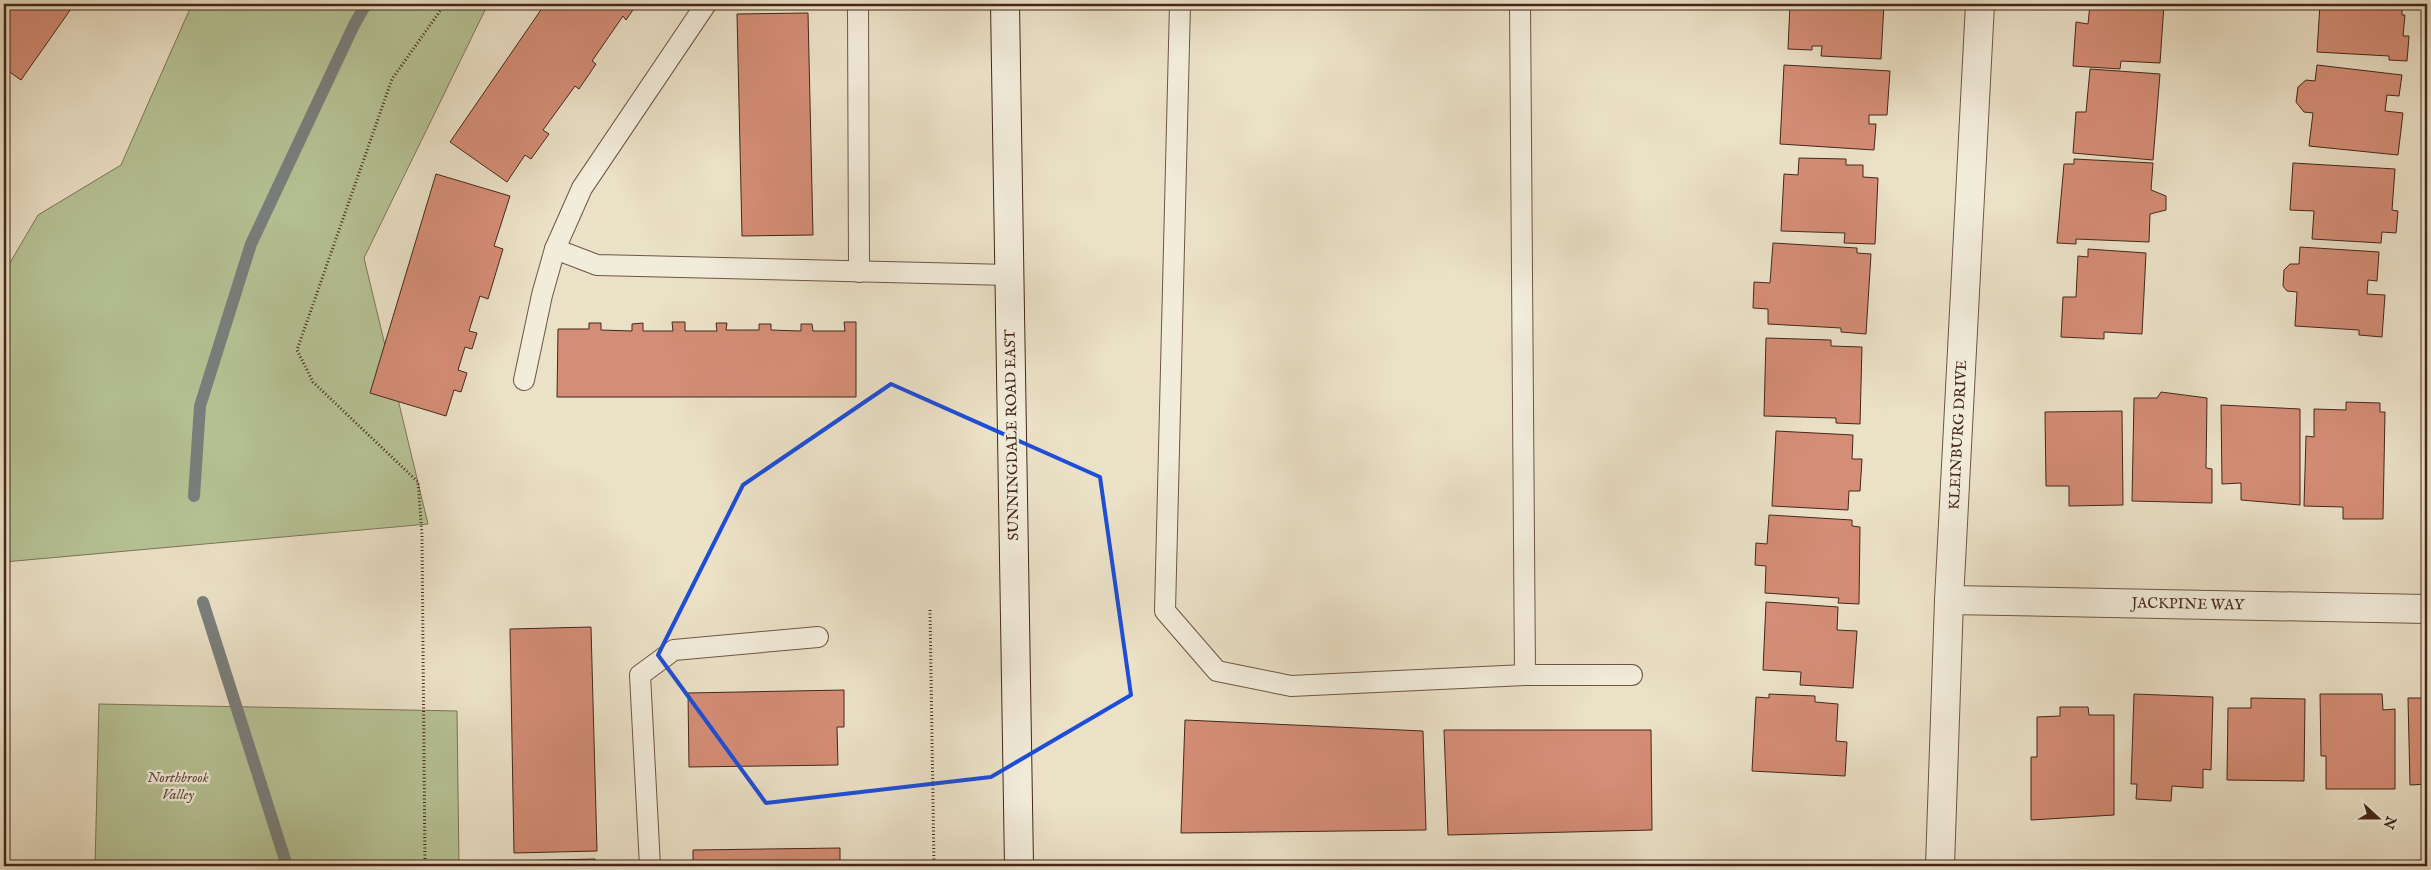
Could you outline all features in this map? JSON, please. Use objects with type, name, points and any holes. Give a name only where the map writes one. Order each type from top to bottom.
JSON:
[{"type":"street","name":"SUNNINGDALE ROAD EAST","points":[[1005,4],[1019,866]]},
{"type":"street","name":"KLEINBURG DRIVE","points":[[1940,866],[1949,600],[1980,4]]},
{"type":"street","name":"JACKPINE WAY","points":[[1949,600],[2427,609]]},
{"type":"lane","points":[[524,380],[542,295],[555,249],[582,188],[706,4]]},
{"type":"lane","points":[[858,4],[859,272]]},
{"type":"lane","points":[[1180,4],[1165,611],[1217,671],[1291,686],[1525,675],[1632,675]]},
{"type":"lane","points":[[1520,4],[1525,675]]},
{"type":"lane","points":[[555,249],[597,265],[1009,276]]},
{"type":"lane","points":[[650,866],[640,674],[674,650],[818,637]]},
{"type":"path","points":[[425,866],[422,535],[418,482],[313,382],[297,350],[392,79],[445,4]]},
{"type":"path","points":[[930,610],[934,866]]},
{"type":"highlighted area","points":[[891,384],[1100,477],[1131,695],[991,777],[766,803],[658,655],[743,485]]},
{"type":"green space","points":[[192,4],[488,4],[364,258],[428,524],[4,562],[4,273],[38,215],[121,165]]},
{"type":"green space","name":"Northbrook Valley","points":[[99,704],[457,711],[459,866],[95,866]]},
{"type":"building","points":[[4,4],[70,4],[73,6],[21,80],[4,68]]},
{"type":"building","points":[[545,4],[637,4],[626,20],[623,16],[592,61],[596,64],[579,89],[575,86],[543,130],[549,134],[531,159],[525,155],[507,182],[450,142]]},
{"type":"building","points":[[1790,4],[1884,4],[1881,59],[1821,56],[1822,46],[1812,46],[1812,50],[1788,49]]},
{"type":"building","points":[[2090,4],[2164,4],[2160,63],[2121,61],[2120,69],[2073,66],[2076,22],[2088,24]]},
{"type":"building","points":[[2320,4],[2402,4],[2402,15],[2405,15],[2403,36],[2409,36],[2407,61],[2389,60],[2389,56],[2317,52]]},
{"type":"building","points":[[808,13],[813,235],[742,236],[737,14]]},
{"type":"building","points":[[1784,65],[1890,71],[1887,115],[1869,115],[1869,124],[1876,124],[1874,150],[1780,144]]},
{"type":"building","points":[[2317,65],[2402,75],[2399,96],[2387,95],[2385,111],[2403,113],[2398,155],[2309,146],[2313,113],[2304,112],[2296,102],[2298,87],[2306,80],[2315,81]]},
{"type":"building","points":[[2090,69],[2160,74],[2153,160],[2073,153],[2076,112],[2086,112]]},
{"type":"building","points":[[1799,158],[1846,159],[1846,165],[1863,165],[1863,177],[1878,178],[1875,244],[1844,243],[1845,233],[1781,231],[1784,174],[1798,175]]},
{"type":"building","points":[[2074,159],[2153,163],[2151,190],[2166,196],[2166,210],[2150,214],[2149,242],[2076,239],[2076,244],[2057,243],[2064,164],[2074,164]]},
{"type":"building","points":[[2293,163],[2395,169],[2392,210],[2398,211],[2396,233],[2382,232],[2381,243],[2312,239],[2314,211],[2290,210]]},
{"type":"building","points":[[436,174],[510,196],[494,246],[503,249],[488,299],[480,296],[469,331],[477,333],[472,349],[465,347],[458,370],[467,373],[461,392],[454,390],[446,416],[370,393]]},
{"type":"building","points":[[1773,243],[1857,248],[1857,253],[1871,254],[1866,334],[1841,332],[1841,328],[1768,324],[1768,309],[1753,308],[1754,282],[1770,283]]},
{"type":"building","points":[[2300,247],[2379,252],[2377,281],[2368,280],[2367,294],[2385,295],[2382,337],[2359,335],[2359,330],[2295,326],[2297,292],[2287,291],[2283,286],[2284,270],[2290,264],[2299,264]]},
{"type":"building","points":[[2088,249],[2146,253],[2142,334],[2104,332],[2104,339],[2061,337],[2063,297],[2076,297],[2078,256],[2088,257]]},
{"type":"building","points":[[672,322],[685,322],[685,331],[717,331],[716,323],[727,323],[726,330],[759,330],[759,324],[771,324],[771,330],[801,331],[801,324],[812,324],[813,331],[845,331],[844,322],[856,322],[856,397],[557,397],[558,329],[589,329],[589,323],[601,323],[601,330],[632,331],[632,324],[643,323],[643,331],[673,331]]},
{"type":"building","points":[[1766,338],[1831,340],[1831,346],[1862,347],[1860,424],[1836,423],[1836,418],[1764,416]]},
{"type":"building","points":[[2161,392],[2207,398],[2206,468],[2212,469],[2212,503],[2132,501],[2134,398],[2157,398]]},
{"type":"building","points":[[2346,402],[2380,403],[2380,412],[2385,412],[2383,519],[2343,519],[2343,507],[2304,506],[2306,436],[2314,437],[2314,409],[2346,410]]},
{"type":"building","points":[[2221,405],[2300,409],[2300,505],[2241,500],[2241,483],[2222,484]]},
{"type":"building","points":[[2122,411],[2123,505],[2069,506],[2069,486],[2046,486],[2045,412]]},
{"type":"building","points":[[1776,431],[1853,435],[1852,459],[1862,459],[1860,491],[1849,491],[1848,510],[1772,506]]},
{"type":"building","points":[[1769,515],[1852,520],[1852,526],[1860,527],[1859,604],[1838,603],[1839,598],[1765,593],[1766,566],[1755,565],[1756,543],[1767,544]]},
{"type":"building","points":[[1766,602],[1838,607],[1837,630],[1857,631],[1853,688],[1800,685],[1801,672],[1763,670]]},
{"type":"building","points":[[591,627],[597,851],[514,853],[510,629]]},
{"type":"building","points":[[844,690],[844,727],[837,727],[838,765],[689,767],[688,693]]},
{"type":"building","points":[[1769,694],[1815,696],[1815,702],[1838,704],[1836,741],[1847,742],[1845,776],[1752,771],[1756,697],[1769,698]]},
{"type":"building","points":[[2134,694],[2213,697],[2211,770],[2203,769],[2203,788],[2172,786],[2171,801],[2136,799],[2137,784],[2131,784]]},
{"type":"building","points":[[2320,694],[2382,694],[2383,710],[2395,709],[2395,789],[2326,789],[2326,756],[2321,756]]},
{"type":"building","points":[[2251,698],[2305,699],[2304,781],[2227,780],[2228,708],[2251,708]]},
{"type":"building","points":[[2408,698],[2427,698],[2427,784],[2410,785]]},
{"type":"building","points":[[2060,707],[2088,707],[2089,715],[2114,715],[2114,815],[2031,820],[2031,757],[2037,757],[2037,717],[2060,716]]},
{"type":"building","points":[[1185,720],[1423,731],[1426,830],[1181,833]]},
{"type":"building","points":[[1444,730],[1651,730],[1652,830],[1448,835]]},
{"type":"building","points":[[840,848],[840,866],[693,866],[693,850]]},
{"type":"building","points":[[595,859],[596,866],[511,866],[511,861]]},
{"type":"waterway","points":[[194,496],[200,406],[251,244],[354,25],[366,4]]},
{"type":"waterway","points":[[203,602],[287,866]]}]
